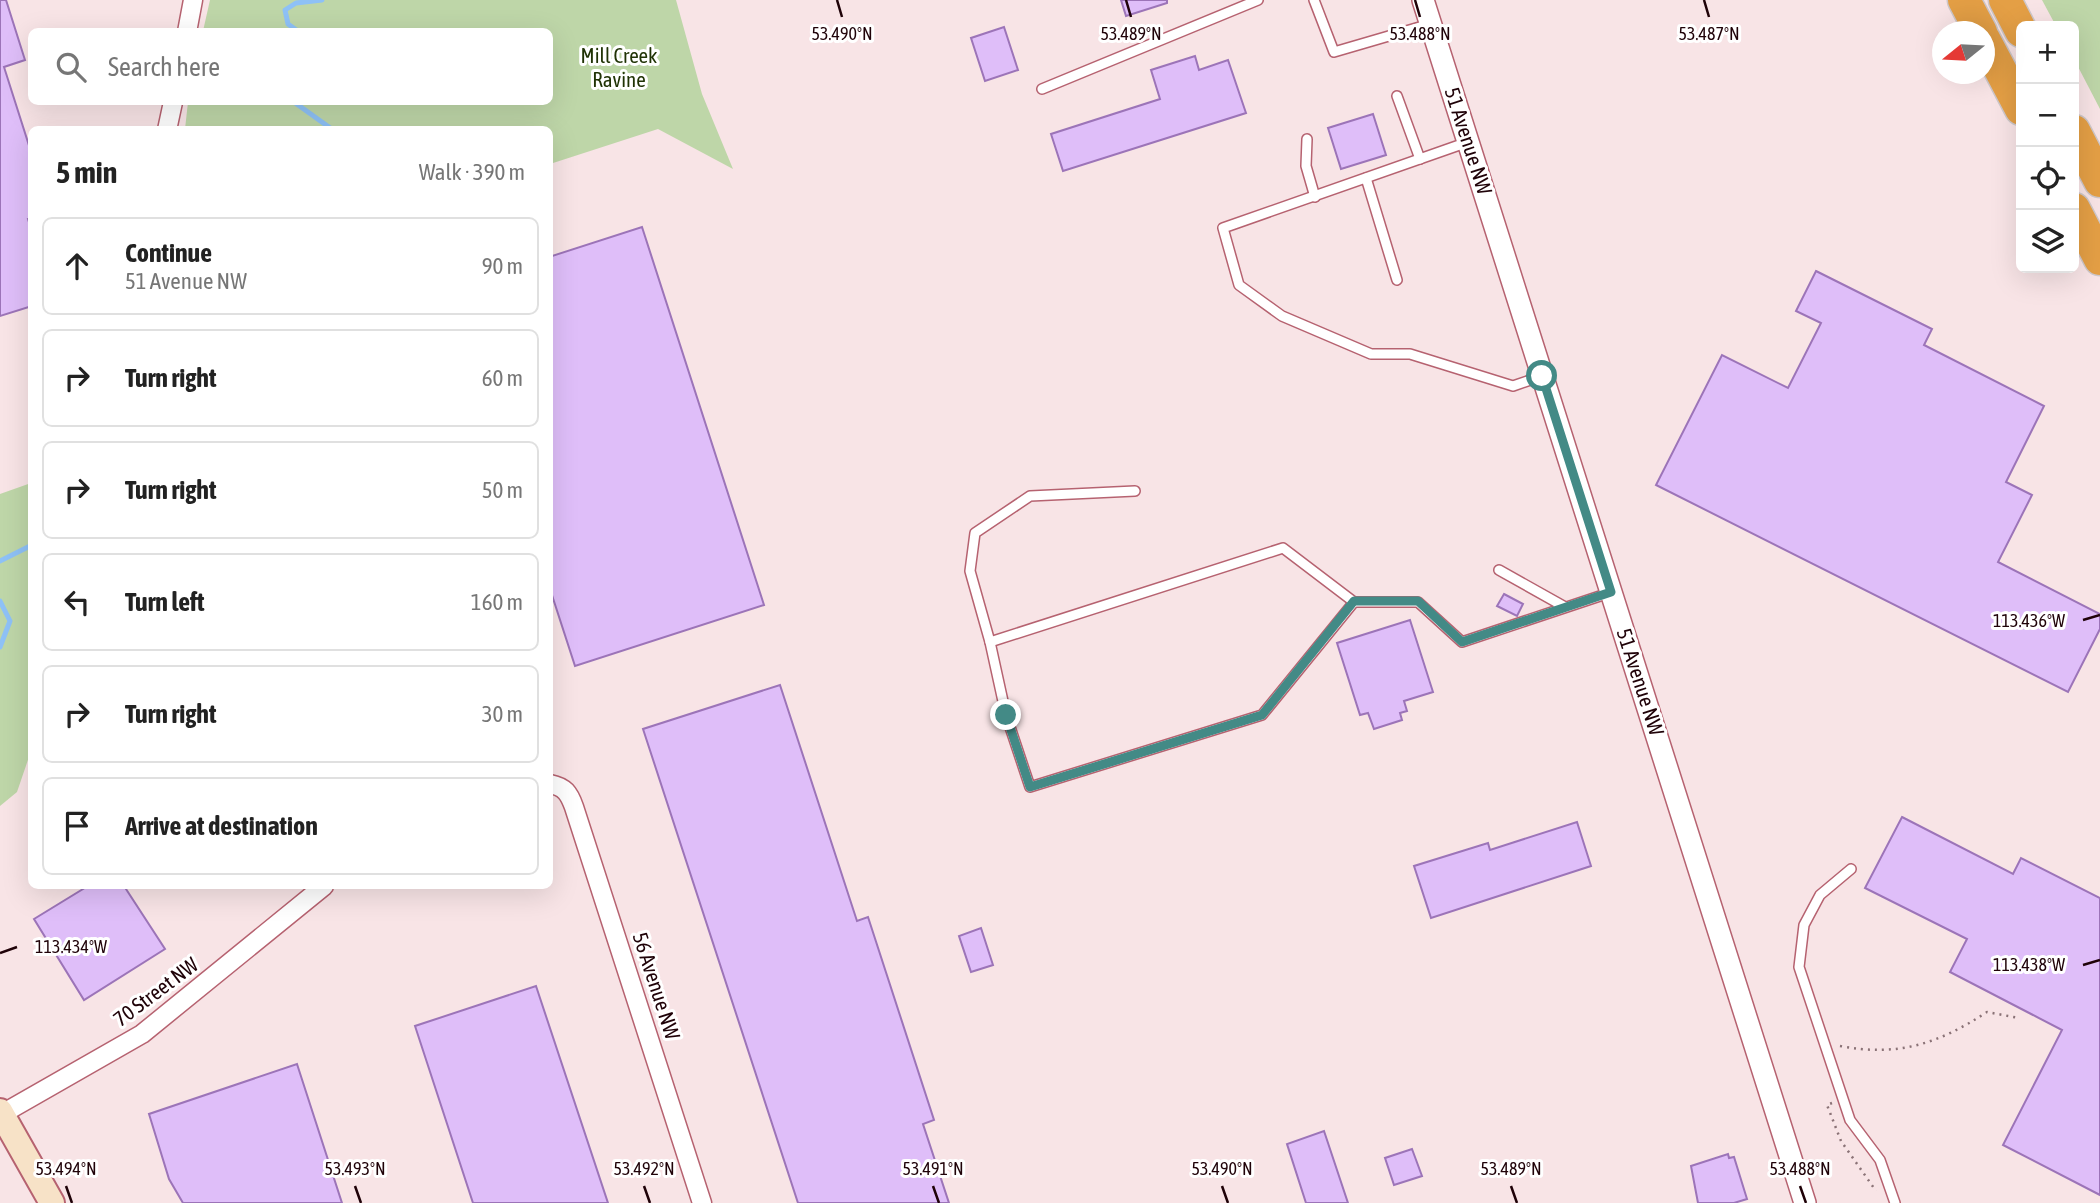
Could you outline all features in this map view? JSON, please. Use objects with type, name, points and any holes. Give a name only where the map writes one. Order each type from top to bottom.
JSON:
[{"type":"highway","points":[[1964,0],[1975,21]]},
{"type":"highway","points":[[2005,0],[2016,21]]},
{"type":"highway","points":[[1995,60],[2016,100]]},
{"type":"highway","points":[[2079,141],[2100,181]]},
{"type":"highway","points":[[2075,210],[2100,259]]},
{"type":"main road","points":[[1,1112],[52,1203]]},
{"type":"street","points":[[188,28],[193,0]]},
{"type":"street","name":"51 Avenue NW","points":[[1423,0],[1805,1203]]},
{"type":"street","points":[[168,126],[172,105]]},
{"type":"street","name":"56 Avenue NW","points":[[555,785],[569,794],[574,807],[702,1203]]},
{"type":"street","name":"70 Street NW","points":[[1,1112],[142,1034],[320,889]]},
{"type":"lane","points":[[1042,89],[1258,0]]},
{"type":"lane","points":[[1314,0],[1334,52],[1430,24]]},
{"type":"lane","points":[[1397,96],[1420,159]]},
{"type":"lane","points":[[1307,139],[1306,166],[1315,197]]},
{"type":"lane","points":[[1468,142],[1223,228],[1239,285],[1282,316],[1371,354],[1410,354],[1513,386],[1542,376]]},
{"type":"lane","points":[[1366,178],[1397,281]]},
{"type":"lane","points":[[1135,491],[1030,496],[975,533],[970,571],[990,642],[1006,715],[1030,787],[1262,715],[1354,601]]},
{"type":"lane","points":[[990,642],[1283,548],[1354,601],[1418,601],[1462,642],[1611,592]]},
{"type":"lane","points":[[1499,570],[1564,607]]},
{"type":"lane","points":[[1851,869],[1820,895],[1804,925],[1799,967],[1850,1120],[1880,1160],[1895,1203]]},
{"type":"path","points":[[1841,1051],[1839,1046],[1863,1050],[1917,1047],[1956,1032],[1987,1012],[2019,1018]]},
{"type":"path","points":[[1844,1099],[1827,1105],[1841,1141],[1880,1196]]},
{"type":"green space","name":"Mill Creek Ravine","points":[[210,0],[676,0],[702,94],[733,169],[658,129],[553,163],[553,126],[185,126],[188,105],[553,105],[553,28],[204,28]]},
{"type":"green space","points":[[2042,0],[2100,0],[2100,109],[2079,69],[2079,21],[2053,21]]},
{"type":"green space","points":[[28,484],[28,760],[17,792],[0,806],[0,494]]},
{"type":"building","points":[[0,0],[6,0],[25,60],[4,67],[28,142],[28,307],[0,316]]},
{"type":"building","points":[[1121,0],[1167,0],[1167,3],[1126,16]]},
{"type":"building","points":[[1004,27],[1018,70],[985,81],[971,38]]},
{"type":"building","points":[[1195,56],[1199,70],[1228,60],[1246,113],[1063,171],[1051,134],[1160,99],[1151,70]]},
{"type":"building","points":[[1373,114],[1386,155],[1341,169],[1328,128]]},
{"type":"building","points":[[642,227],[764,605],[575,666],[553,598],[553,256]]},
{"type":"building","points":[[1816,271],[1932,329],[1924,345],[2044,406],[2006,482],[2032,495],[1998,562],[2100,614],[2100,629],[2068,692],[1656,485],[1722,355],[1788,388],[1821,323],[1796,311]]},
{"type":"building","points":[[1504,594],[1523,604],[1517,616],[1497,606]]},
{"type":"building","points":[[1410,620],[1433,692],[1404,701],[1407,711],[1400,713],[1402,720],[1374,729],[1368,713],[1360,715],[1337,643]]},
{"type":"building","points":[[780,685],[857,921],[868,917],[934,1120],[923,1124],[949,1203],[798,1203],[643,729]]},
{"type":"building","points":[[1902,817],[2013,874],[2021,858],[2100,898],[2100,1195],[2003,1145],[2062,1030],[1950,972],[1967,939],[1865,888]]},
{"type":"building","points":[[1577,822],[1591,866],[1431,918],[1414,866],[1488,843],[1490,850]]},
{"type":"building","points":[[83,889],[126,889],[165,949],[84,1000],[34,919]]},
{"type":"building","points":[[981,928],[993,965],[971,972],[959,936]]},
{"type":"building","points":[[536,986],[608,1203],[473,1203],[415,1026]]},
{"type":"building","points":[[297,1064],[342,1203],[183,1203],[169,1179],[149,1114]]},
{"type":"building","points":[[1324,1131],[1348,1203],[1306,1203],[1287,1144]]},
{"type":"building","points":[[1412,1149],[1422,1176],[1394,1185],[1385,1158]]},
{"type":"building","points":[[1728,1154],[1729,1158],[1734,1157],[1747,1199],[1734,1203],[1698,1203],[1691,1166]]},
{"type":"waterway","points":[[294,28],[288,24],[285,10],[296,3],[322,0]]},
{"type":"waterway","points":[[298,105],[327,126]]},
{"type":"waterway","points":[[0,561],[28,547]]},
{"type":"waterway","points":[[0,601],[10,621],[0,647]]},
{"type":"route","points":[[1006,715],[1030,787],[1262,715],[1354,601],[1418,601],[1462,642],[1611,592],[1542,376]]}]
